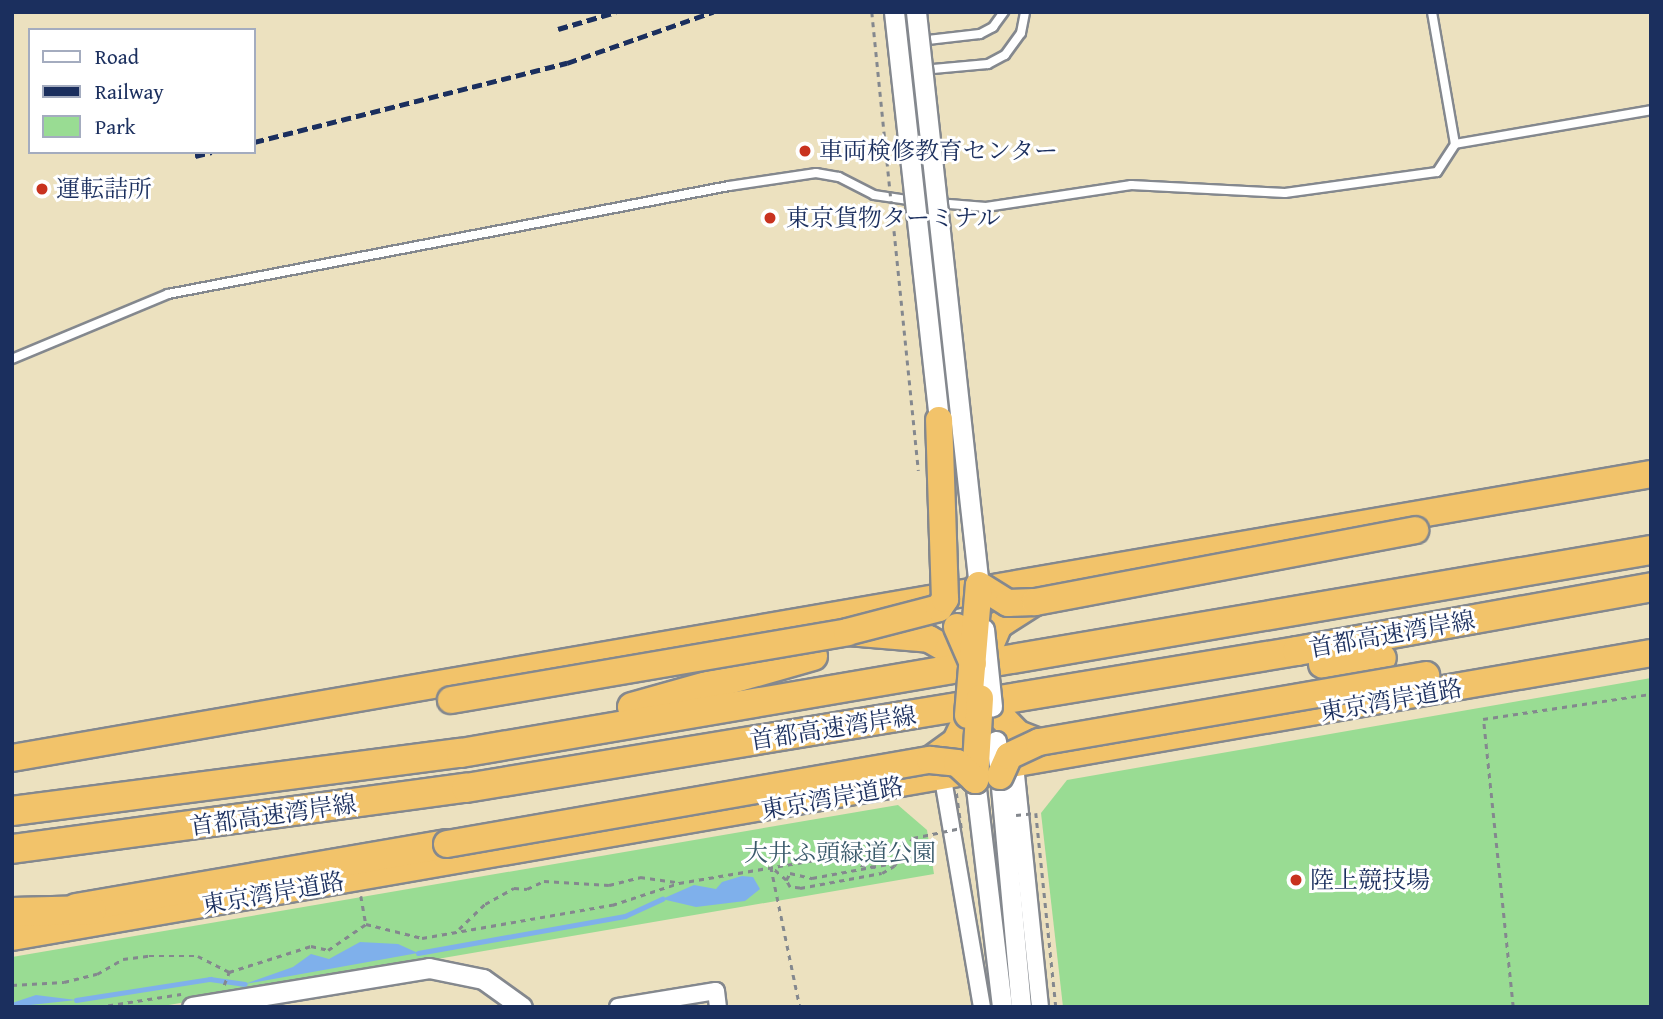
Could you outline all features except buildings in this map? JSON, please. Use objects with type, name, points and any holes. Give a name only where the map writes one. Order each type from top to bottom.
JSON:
[{"type":"highway","points":[[171,731],[268,730],[847,632],[943,605],[939,420]]},
{"type":"highway","points":[[12,758],[1651,474]]},
{"type":"highway","points":[[979,585],[1008,603],[1035,602],[1415,530],[1570,496],[1616,480]]},
{"type":"highway","name":"首都高速湾岸線","points":[[12,811],[160,789],[461,753],[1651,550]]},
{"type":"highway","points":[[970,773],[977,685],[979,585]]},
{"type":"highway","name":"首都高速湾岸線","points":[[12,849],[292,814],[1078,687],[1651,587]]},
{"type":"highway","points":[[970,773],[956,741],[999,625],[1035,602]]},
{"type":"highway","points":[[957,626],[996,741]]},
{"type":"highway","points":[[847,632],[929,639],[948,650],[1018,734],[1039,742]]},
{"type":"highway","name":"東京湾岸道路","points":[[12,937],[147,914],[350,887],[970,773],[1651,653]]},
{"type":"highway","points":[[461,753],[813,656]]},
{"type":"highway","points":[[12,912],[76,908],[447,844],[970,773],[1039,742],[1426,675],[1624,657]]},
{"type":"highway","points":[[1078,687],[1382,658]]},
{"type":"highway","points":[[12,800],[160,789]]},
{"type":"highway","points":[[12,867],[292,814]]},
{"type":"highway","points":[[350,887],[447,844]]},
{"type":"highway","points":[[76,908],[147,914]]},
{"type":"street","points":[[894,12],[939,420],[957,626]]},
{"type":"street","points":[[916,12],[979,585]]},
{"type":"street","points":[[982,1007],[970,773],[996,741]]},
{"type":"street","points":[[970,773],[1002,1007]]},
{"type":"street","points":[[970,773],[1021,1007]]},
{"type":"street","points":[[970,773],[1040,1007]]},
{"type":"street","points":[[189,1000],[429,968],[483,979],[522,1007]]},
{"type":"street","points":[[618,1007],[716,991],[719,1007]]},
{"type":"lane","points":[[919,41],[980,34],[993,27],[1004,12]]},
{"type":"lane","points":[[922,70],[988,64],[1005,55],[1021,33],[1025,12]]},
{"type":"lane","points":[[12,359],[126,308],[190,288],[816,173],[839,177],[889,199],[968,206],[1131,185],[1285,193],[1437,172],[1455,144],[1432,12]]},
{"type":"lane","points":[[1455,144],[1651,110]]},
{"type":"path","points":[[872,12],[920,483]]},
{"type":"path","points":[[1513,1007],[1483,719],[1651,694]]},
{"type":"path","points":[[771,867],[790,887],[800,888],[882,873],[914,838],[961,828],[970,773]]},
{"type":"path","points":[[1016,815],[1036,813],[1056,1007]]},
{"type":"path","points":[[786,880],[790,873],[798,872],[812,878],[937,855]]},
{"type":"path","points":[[12,985],[65,982],[97,974],[123,959],[149,956],[198,956],[229,972],[311,946],[328,950],[366,924],[422,938],[612,905],[679,883],[821,859],[875,867]]},
{"type":"path","points":[[771,867],[800,1007]]},
{"type":"path","points":[[457,930],[485,904],[514,888],[527,889],[544,881],[609,885],[640,877],[679,883]]},
{"type":"path","points":[[350,887],[366,924]]},
{"type":"path","points":[[223,988],[229,972]]},
{"type":"path","points":[[98,1007],[189,1000]]},
{"type":"green space","points":[[1651,678],[1651,1007],[1063,1007],[1041,813],[1067,780]]},
{"type":"green space","name":"大井ふ頭緑道公園","points":[[898,805],[927,830],[934,874],[157,1007],[12,1007],[12,957]]},
{"type":"water","points":[[742,876],[753,877],[760,889],[745,901],[696,907],[662,899],[694,885],[716,889],[722,882]]},
{"type":"water","points":[[360,942],[398,944],[418,953],[245,984],[293,967],[311,954],[329,959]]},
{"type":"water","points":[[36,995],[76,1000],[12,1007],[12,1003]]},
{"type":"waterway","points":[[418,953],[625,916],[662,899]]},
{"type":"waterway","points":[[76,1000],[210,979],[245,984]]},
{"type":"railway","points":[[558,29],[616,12]]},
{"type":"railway","points":[[256,141],[567,63],[713,12]]},
{"type":"railway","points":[[195,156],[204,154]]},
{"type":"place","name":"車両検修教育センター","points":[[805,151]]},
{"type":"place","name":"運転詰所","points":[[42,189]]},
{"type":"place","name":"東京貨物ターミナル","points":[[770,218]]},
{"type":"place","name":"陸上競技場","points":[[1296,880]]}]
